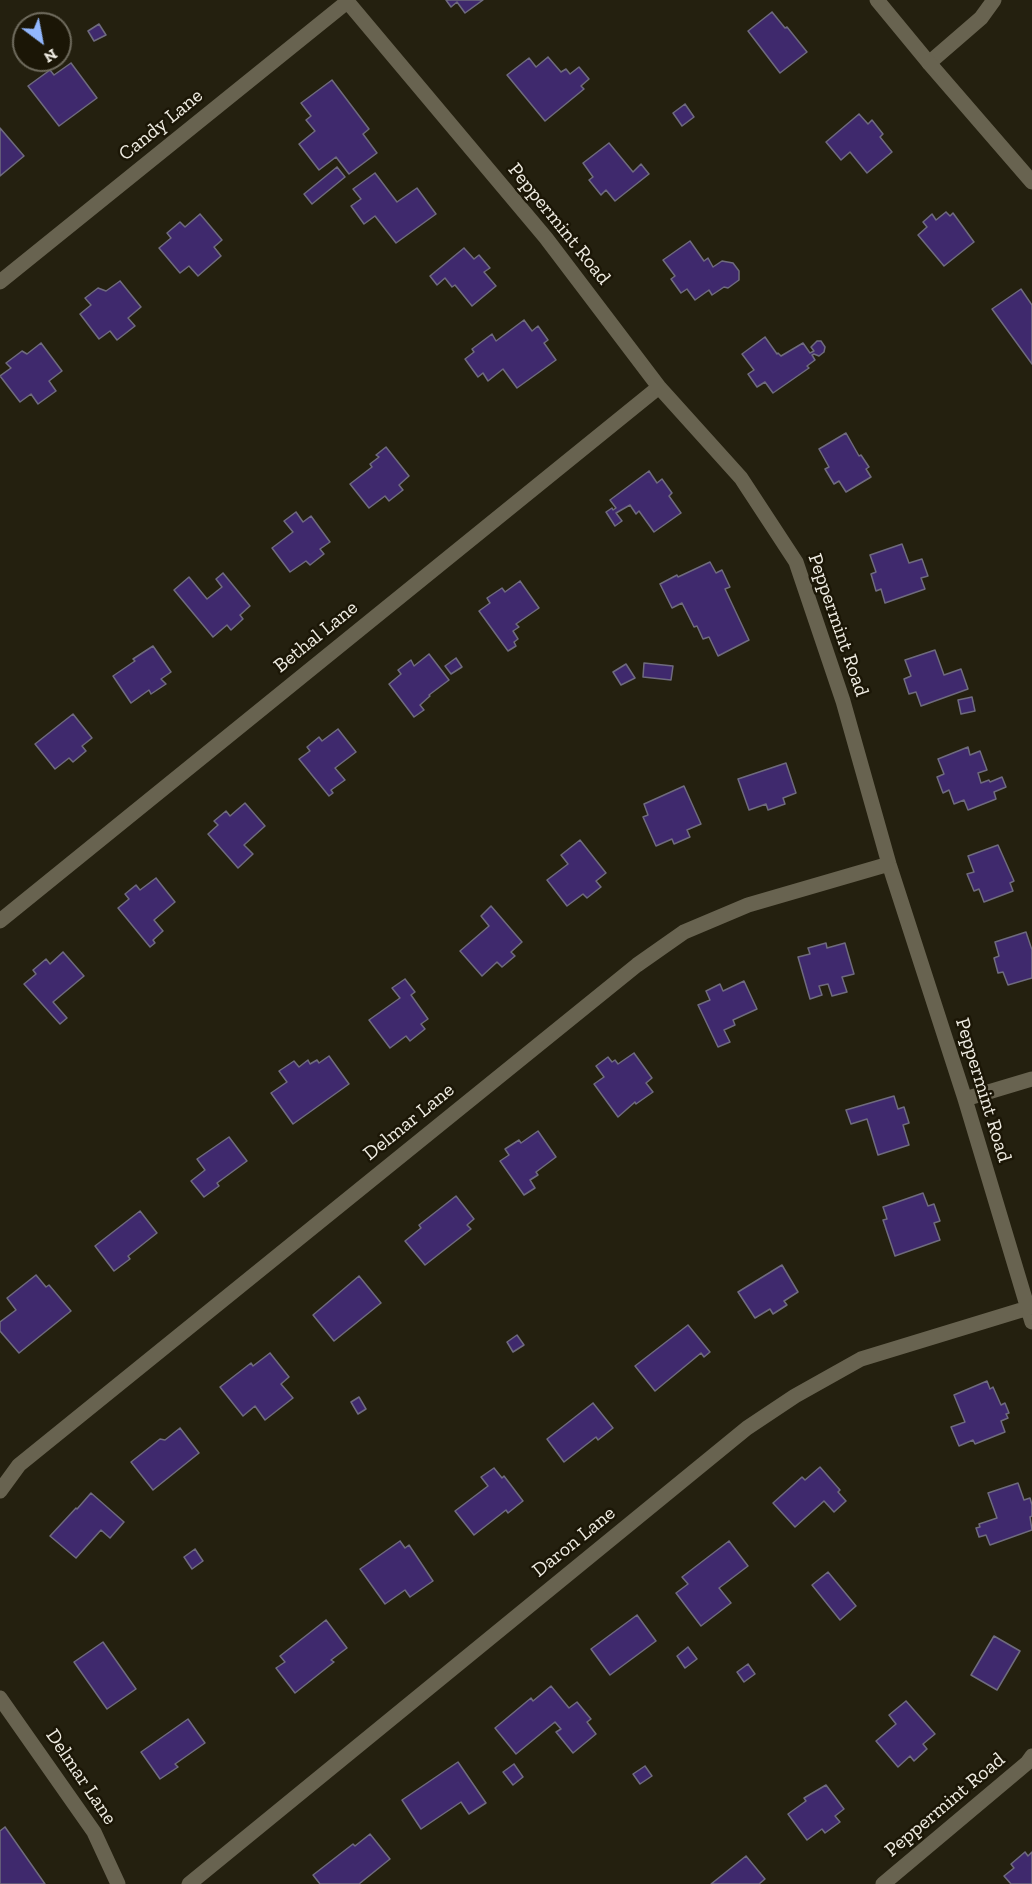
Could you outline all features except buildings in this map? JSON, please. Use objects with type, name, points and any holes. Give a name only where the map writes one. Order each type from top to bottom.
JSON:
[{"type":"street","points":[[878,0],[928,63],[1032,182]]},
{"type":"street","points":[[928,63],[981,18],[994,0]]},
{"type":"street","name":"Candy Lane","points":[[0,282],[347,1]]},
{"type":"street","name":"Peppermint Road","points":[[347,1],[546,238],[659,387],[741,478],[796,562],[843,701],[889,864],[965,1099],[1030,1315]]},
{"type":"street","name":"Bethal Lane","points":[[0,921],[659,387]]},
{"type":"street","name":"Delmar Lane","points":[[0,1491],[19,1466],[637,965],[684,932],[748,905],[889,864]]},
{"type":"street","points":[[965,1099],[1032,1079]]},
{"type":"street","name":"Daron Lane","points":[[189,1884],[747,1428],[795,1396],[861,1359],[1030,1315]]},
{"type":"street","name":"Delmar Lane","points":[[0,1698],[94,1832],[118,1884]]},
{"type":"street","name":"Peppermint Road","points":[[884,1884],[1032,1756]]}]
